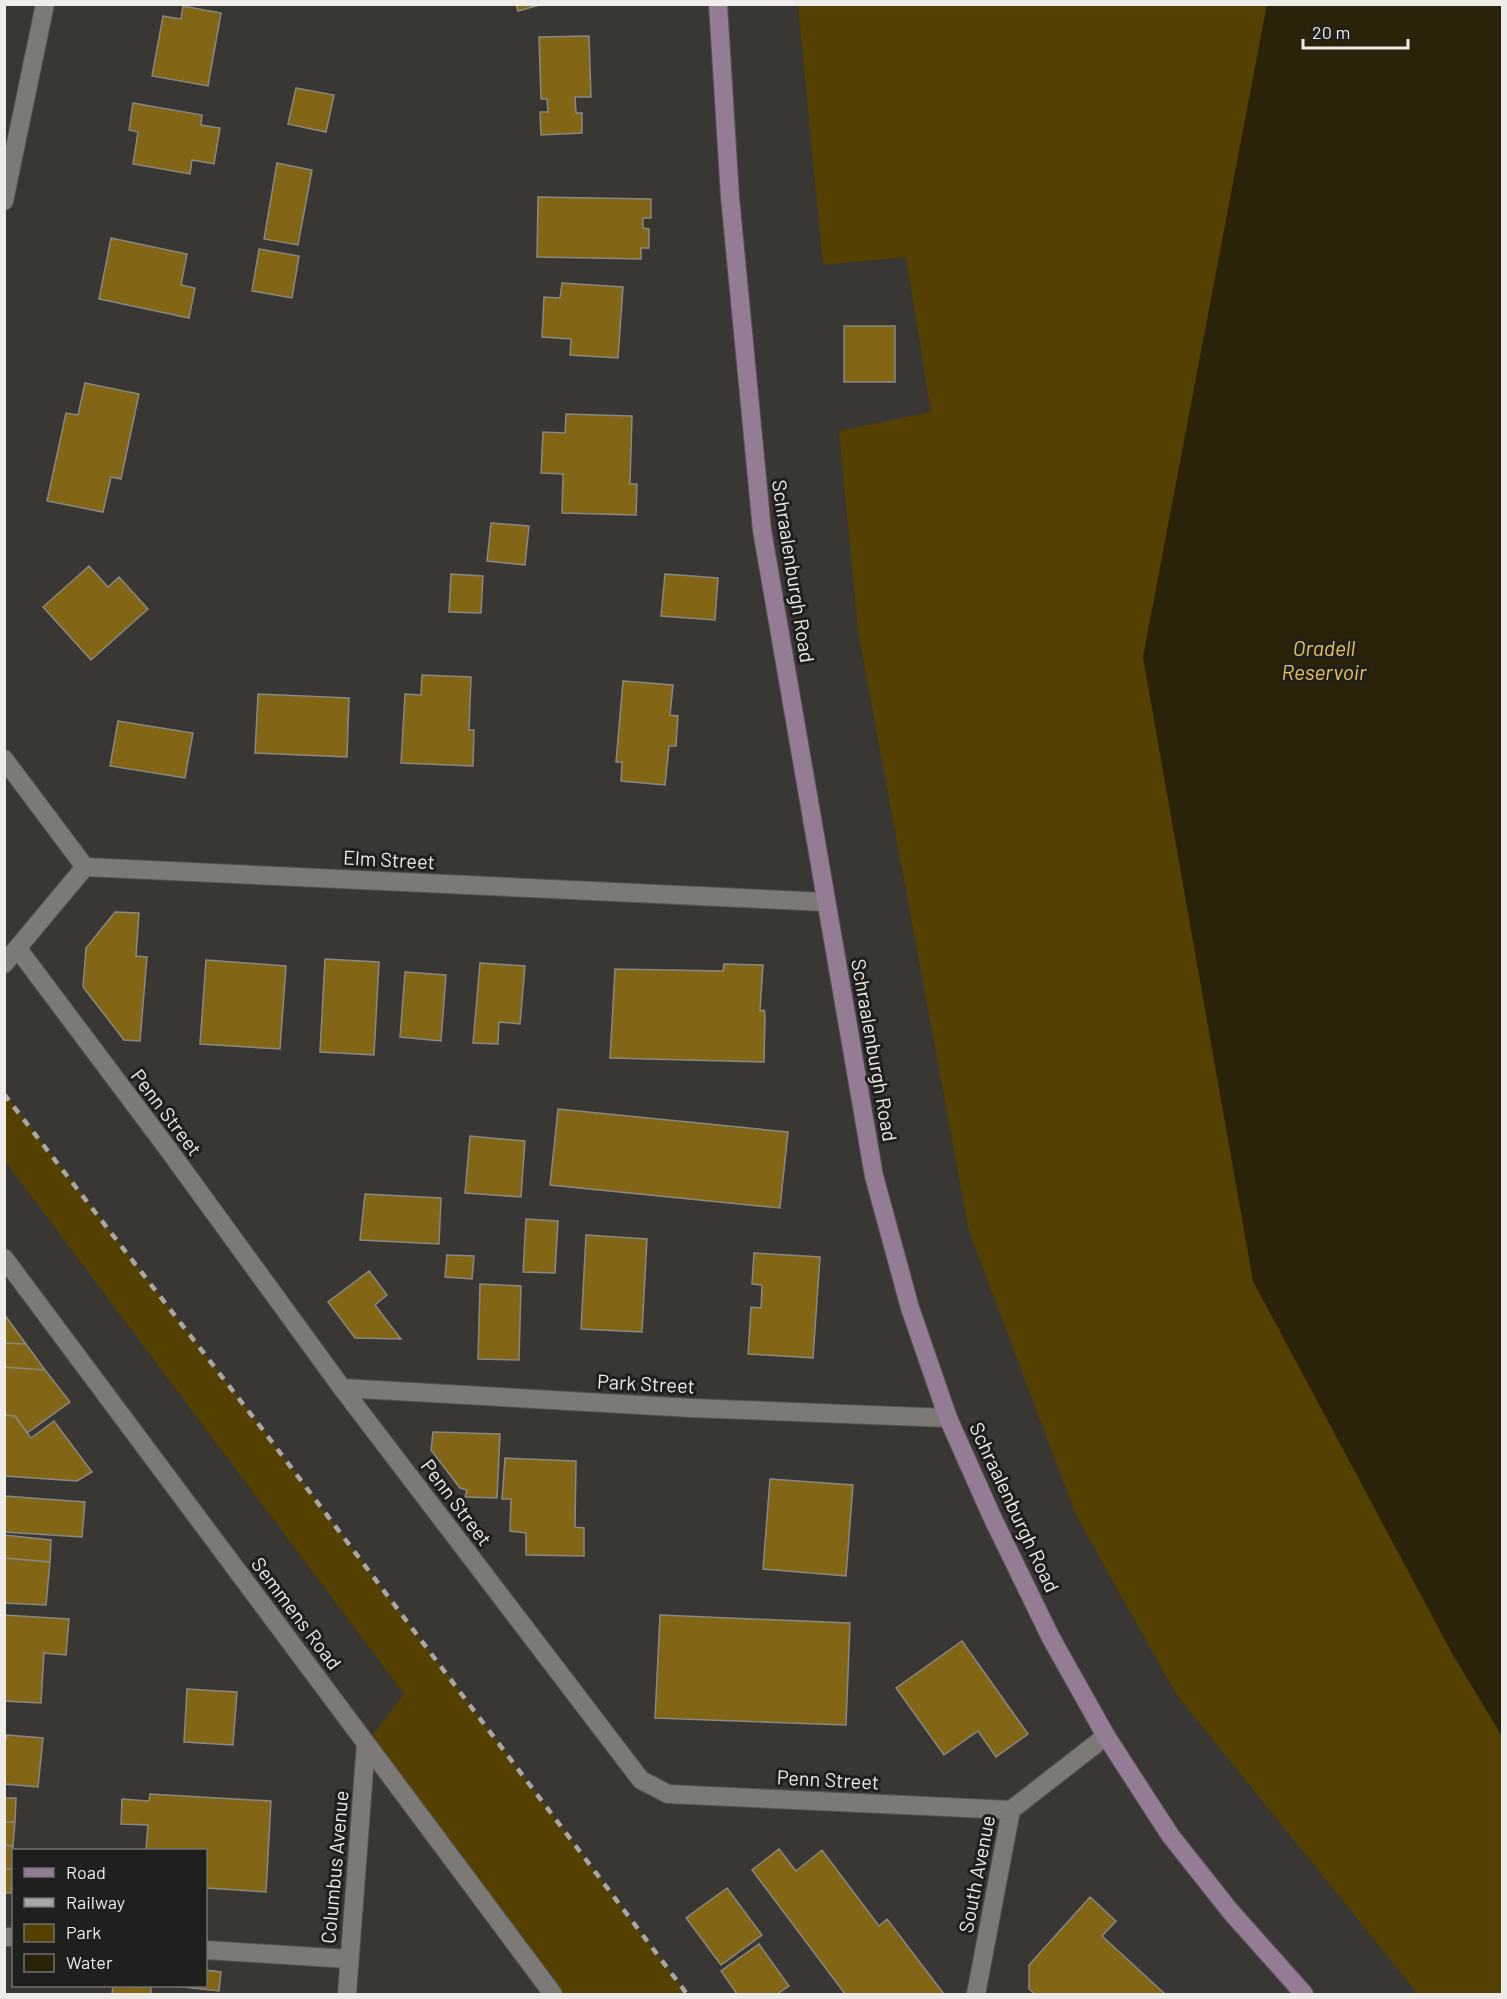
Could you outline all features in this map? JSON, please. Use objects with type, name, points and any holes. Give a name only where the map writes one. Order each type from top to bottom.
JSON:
[{"type":"main road","name":"Schraalenburgh Road","points":[[718,4],[730,197],[762,530],[874,1176],[910,1308],[948,1418],[993,1519],[1051,1638],[1106,1736],[1170,1835],[1231,1912],[1304,1995]]},
{"type":"street","points":[[4,201],[45,4]]},
{"type":"street","points":[[4,759],[85,867],[4,964]]},
{"type":"street","name":"Elm Street","points":[[85,867],[825,902]]},
{"type":"street","name":"Penn Street","points":[[18,949],[168,1149],[342,1388],[641,1780],[668,1794],[1011,1810]]},
{"type":"street","name":"Semmens Road","points":[[4,1258],[553,1995]]},
{"type":"street","name":"Park Street","points":[[342,1388],[681,1407],[948,1418]]},
{"type":"street","name":"South Avenue","points":[[976,1995],[1011,1810],[1106,1736]]},
{"type":"street","name":"Columbus Avenue","points":[[346,1995],[366,1744]]},
{"type":"street","points":[[207,1950],[349,1959]]},
{"type":"green space","points":[[798,5],[1267,5],[1143,658],[1253,1281],[1453,1655],[1502,1736],[1502,1994],[1418,1994],[1176,1694],[1075,1513],[969,1231],[858,631],[839,431],[931,412],[906,257],[823,265]]},
{"type":"green space","points":[[5,1094],[260,1426],[687,1994],[553,1994],[366,1744],[404,1694],[5,1161]]},
{"type":"water","name":"Oradell Reservoir","points":[[1267,4],[1502,5],[1502,1736],[1453,1655],[1253,1281],[1143,657]]},
{"type":"building","points":[[516,4],[543,4],[518,11]]},
{"type":"building","points":[[183,6],[221,13],[208,86],[152,76],[163,16],[181,19]]},
{"type":"building","points":[[589,36],[591,97],[575,97],[576,113],[582,113],[582,133],[541,135],[540,112],[548,112],[547,99],[541,99],[539,37]]},
{"type":"building","points":[[296,88],[334,95],[326,132],[288,124]]},
{"type":"building","points":[[133,103],[202,115],[201,125],[220,128],[214,164],[192,160],[190,174],[133,164],[138,132],[129,130]]},
{"type":"building","points":[[277,163],[312,170],[298,245],[264,239]]},
{"type":"building","points":[[538,197],[651,199],[651,218],[643,218],[643,228],[649,229],[649,248],[641,248],[641,259],[537,257]]},
{"type":"building","points":[[111,238],[187,254],[181,285],[195,288],[189,318],[99,299]]},
{"type":"building","points":[[259,249],[299,256],[292,298],[252,291]]},
{"type":"building","points":[[562,283],[623,287],[618,358],[570,355],[571,339],[542,337],[544,297],[560,298]]},
{"type":"building","points":[[844,326],[895,326],[895,382],[844,382]]},
{"type":"building","points":[[85,383],[139,394],[121,479],[111,477],[103,512],[47,501],[66,413],[78,415]]},
{"type":"building","points":[[566,414],[632,416],[630,484],[637,484],[636,515],[562,513],[563,474],[541,473],[543,432],[565,433]]},
{"type":"building","points":[[491,523],[529,526],[525,565],[487,561]]},
{"type":"building","points":[[89,566],[108,587],[119,577],[148,609],[91,660],[43,607]]},
{"type":"building","points":[[451,574],[483,576],[481,613],[449,612]]},
{"type":"building","points":[[665,574],[718,578],[715,620],[661,616]]},
{"type":"building","points":[[422,675],[471,677],[469,730],[474,730],[473,766],[401,763],[405,694],[421,695]]},
{"type":"building","points":[[623,681],[673,685],[670,715],[678,716],[676,746],[669,746],[665,785],[621,781],[622,762],[616,762]]},
{"type":"building","points":[[258,694],[349,698],[347,757],[255,753]]},
{"type":"building","points":[[118,721],[193,733],[185,778],[110,766]]},
{"type":"building","points":[[115,912],[139,913],[136,956],[147,957],[140,1041],[124,1040],[83,987],[86,948]]},
{"type":"building","points":[[325,959],[379,962],[374,1055],[320,1052]]},
{"type":"building","points":[[206,960],[286,966],[280,1049],[200,1044]]},
{"type":"building","points":[[480,963],[525,966],[520,1024],[499,1022],[498,1044],[473,1043]]},
{"type":"building","points":[[724,964],[763,965],[760,1011],[764,1010],[765,1015],[764,1062],[610,1058],[615,969],[723,971]]},
{"type":"building","points":[[405,972],[446,975],[441,1041],[400,1037]]},
{"type":"building","points":[[558,1109],[788,1132],[780,1208],[550,1185]]},
{"type":"building","points":[[470,1136],[525,1141],[521,1197],[465,1193]]},
{"type":"building","points":[[365,1194],[441,1198],[439,1244],[360,1240]]},
{"type":"building","points":[[526,1219],[558,1221],[555,1273],[523,1272]]},
{"type":"building","points":[[586,1235],[647,1239],[642,1332],[581,1329]]},
{"type":"building","points":[[754,1253],[820,1257],[813,1358],[748,1354],[751,1307],[761,1308],[762,1285],[752,1284]]},
{"type":"building","points":[[447,1255],[474,1256],[472,1279],[445,1277]]},
{"type":"building","points":[[369,1271],[387,1295],[375,1305],[401,1339],[355,1338],[328,1302]]},
{"type":"building","points":[[480,1284],[521,1286],[519,1360],[478,1359]]},
{"type":"building","points":[[4,1314],[26,1344],[4,1343]]},
{"type":"building","points":[[4,1343],[26,1344],[45,1370],[4,1367]]},
{"type":"building","points":[[4,1367],[45,1370],[70,1402],[27,1433],[15,1416],[4,1415]]},
{"type":"building","points":[[4,1415],[15,1416],[31,1438],[54,1421],[92,1472],[77,1481],[4,1476]]},
{"type":"building","points":[[433,1432],[500,1434],[497,1498],[465,1497],[467,1490],[460,1488],[431,1450]]},
{"type":"building","points":[[505,1458],[576,1461],[575,1527],[584,1528],[584,1556],[526,1555],[526,1533],[510,1531],[511,1499],[502,1499]]},
{"type":"building","points":[[770,1479],[853,1485],[846,1576],[763,1569]]},
{"type":"building","points":[[4,1496],[85,1502],[82,1537],[4,1532]]},
{"type":"building","points":[[4,1535],[51,1540],[50,1562],[4,1558]]},
{"type":"building","points":[[4,1558],[50,1562],[46,1605],[4,1603]]},
{"type":"building","points":[[4,1615],[69,1619],[66,1655],[44,1653],[41,1703],[4,1701]]},
{"type":"building","points":[[660,1615],[850,1623],[846,1725],[655,1718]]},
{"type":"building","points":[[962,1641],[1028,1734],[996,1757],[978,1731],[944,1755],[896,1688]]},
{"type":"building","points":[[187,1689],[237,1692],[233,1745],[184,1742]]},
{"type":"building","points":[[7,1735],[43,1738],[38,1787],[4,1784],[4,1746]]},
{"type":"building","points":[[150,1794],[271,1801],[266,1892],[207,1888],[207,1849],[146,1849],[148,1825],[121,1824],[122,1799],[149,1801]]},
{"type":"building","points":[[4,1798],[16,1798],[15,1822],[4,1822]]},
{"type":"building","points":[[4,1822],[15,1822],[13,1846],[4,1845]]},
{"type":"building","points":[[4,1845],[13,1846],[12,1869],[4,1869]]},
{"type":"building","points":[[779,1849],[796,1871],[822,1850],[879,1926],[887,1919],[944,1994],[845,1994],[752,1870]]},
{"type":"building","points":[[4,1869],[12,1869],[11,1893],[4,1893]]},
{"type":"building","points":[[727,1888],[762,1935],[721,1965],[686,1918]]},
{"type":"building","points":[[1090,1897],[1116,1921],[1102,1936],[1165,1994],[1035,1994],[1029,1989],[1029,1965]]},
{"type":"building","points":[[759,1944],[789,1986],[777,1994],[737,1994],[721,1971]]},
{"type":"building","points":[[207,1970],[221,1972],[219,1991],[182,1987],[207,1987]]},
{"type":"building","points":[[113,1987],[151,1987],[151,1994],[112,1994]]},
{"type":"railway","points":[[4,1094],[260,1426],[687,1994]]}]
